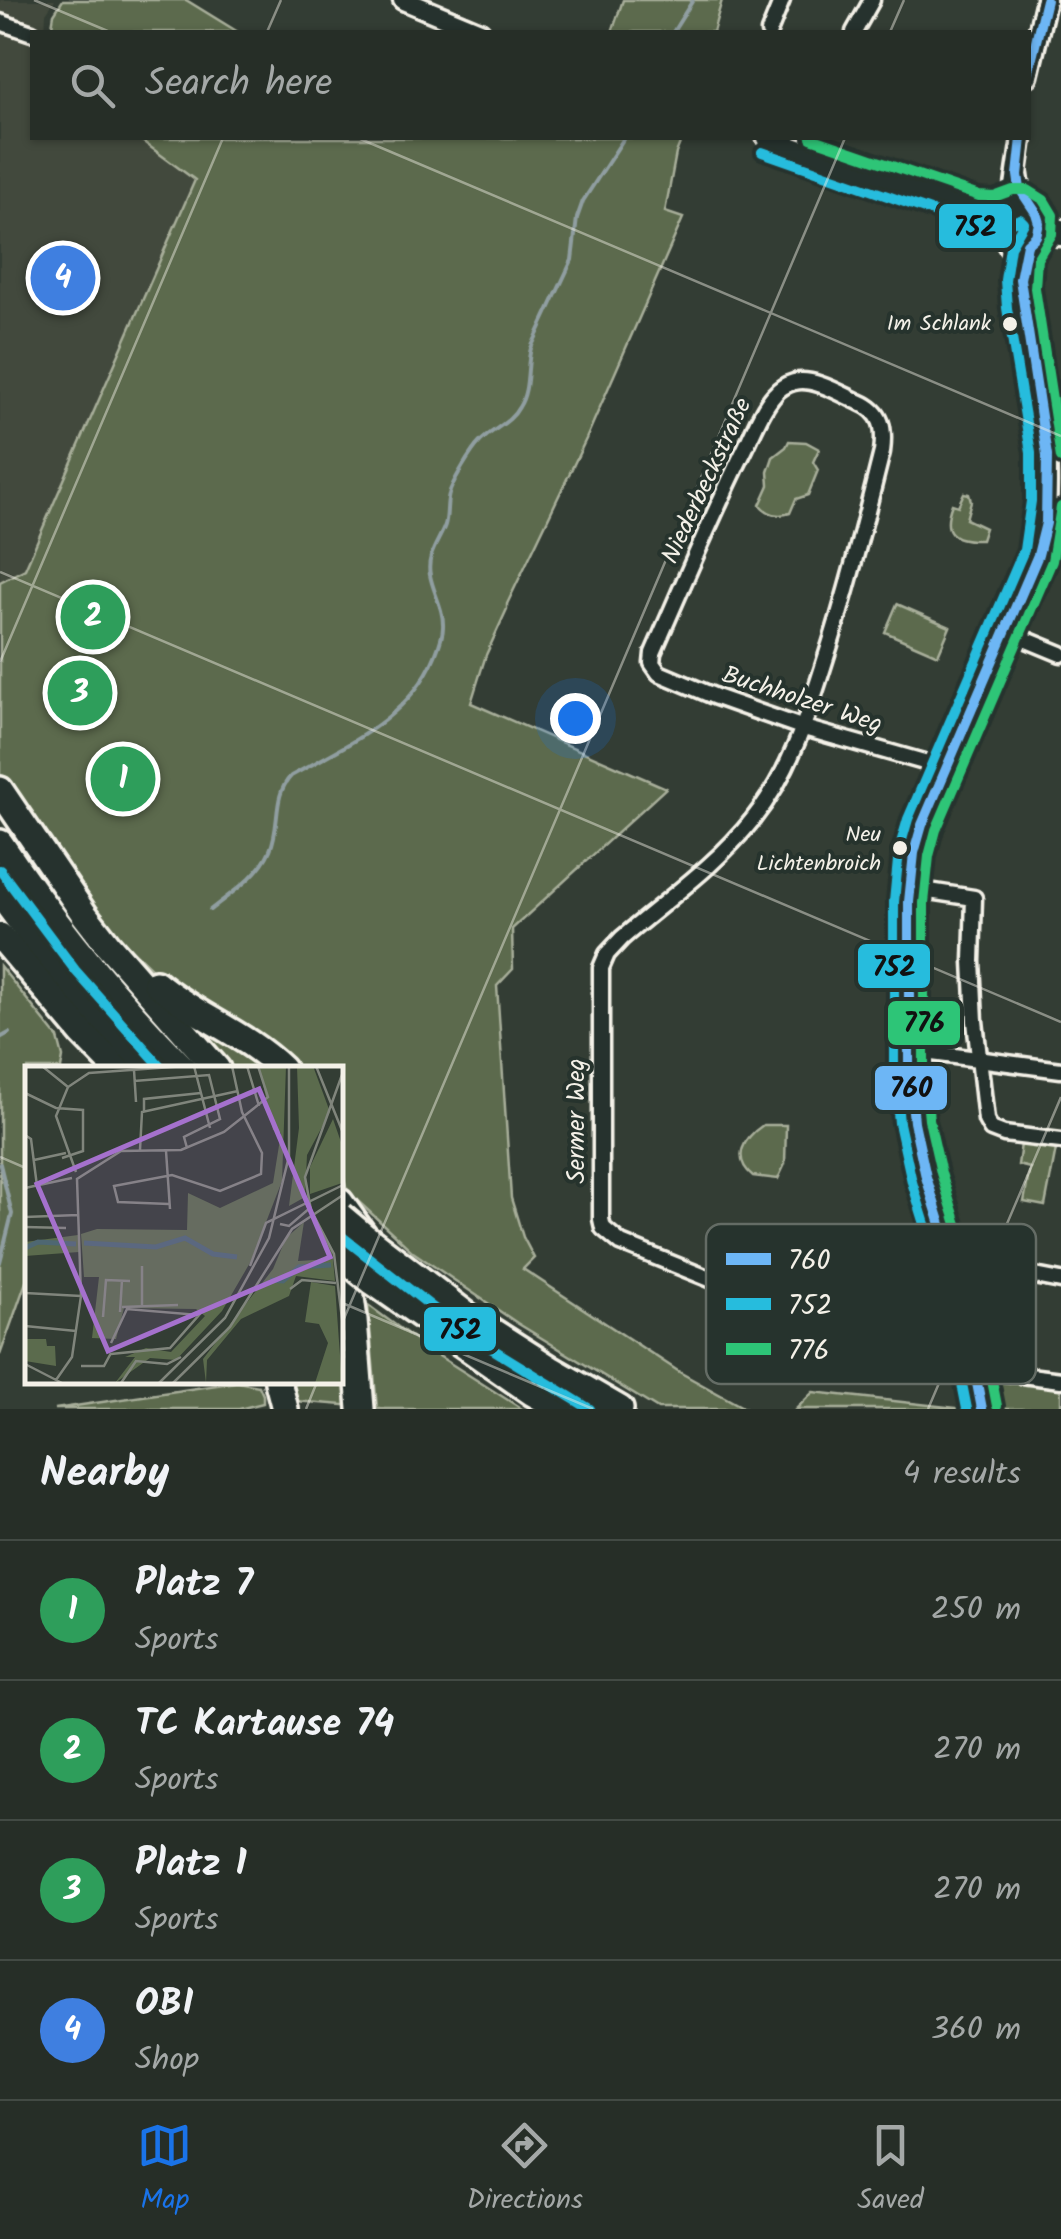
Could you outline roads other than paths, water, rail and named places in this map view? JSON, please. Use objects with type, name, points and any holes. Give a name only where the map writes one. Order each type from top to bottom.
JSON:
[{"type":"highway","points":[[0,790],[108,945],[214,1066]]},
{"type":"highway","points":[[0,843],[44,906],[110,988],[181,1066]]},
{"type":"highway","points":[[0,894],[88,1008],[140,1066]]},
{"type":"highway","points":[[78,905],[167,992],[254,1046],[278,1066]]},
{"type":"highway","points":[[0,936],[114,1066]]},
{"type":"highway","points":[[0,950],[95,1066]]},
{"type":"highway","points":[[342,1205],[364,1237]]},
{"type":"highway","points":[[342,1217],[468,1316],[620,1409]]},
{"type":"highway","points":[[342,1230],[361,1409]]},
{"type":"highway","points":[[342,1256],[484,1360],[561,1409]]},
{"type":"highway","points":[[279,1384],[285,1409]]},
{"type":"street","points":[[403,0],[475,30]]},
{"type":"street","points":[[771,30],[782,0]]},
{"type":"street","points":[[855,30],[872,0]]},
{"type":"street","points":[[1031,63],[1046,0]]},
{"type":"street","points":[[0,22],[30,31]]},
{"type":"street","points":[[1022,140],[1020,189],[1001,238],[1061,238]]},
{"type":"street","points":[[803,143],[976,211],[1036,213],[1027,236],[1020,280],[1047,456],[1054,472],[1046,523],[1038,555],[945,768],[914,853],[910,888],[914,1122],[941,1224]]},
{"type":"street","points":[[1027,236],[1061,227]]},
{"type":"street","name":"Niederbeckstraße","points":[[652,662],[728,482],[776,392],[806,381],[865,404],[882,423],[882,452],[843,608],[804,728]]},
{"type":"street","points":[[1006,631],[1061,654]]},
{"type":"street","name":"Buchholzer Weg","points":[[652,662],[659,672],[716,697],[804,728],[945,768]]},
{"type":"street","name":"Sermer Weg","points":[[706,1277],[621,1243],[603,1228],[599,1206],[601,968],[607,954],[622,938],[752,820],[804,728]]},
{"type":"street","points":[[910,888],[974,898],[972,961],[978,1057],[986,1120],[991,1129],[1061,1142]]},
{"type":"street","points":[[910,1050],[1061,1070]]},
{"type":"street","points":[[1036,1276],[1061,1281]]},
{"type":"street","points":[[1036,1377],[1061,1380]]},
{"type":"street","points":[[977,1384],[982,1409]]},
{"type":"waterway","points":[[674,30],[693,0]]},
{"type":"waterway","points":[[210,910],[244,883],[265,859],[273,840],[281,792],[291,776],[374,728],[410,697],[424,678],[442,634],[442,614],[429,568],[445,525],[451,489],[476,446],[511,418],[522,400],[531,348],[572,260],[583,201],[623,140]]},
{"type":"waterway","points":[[0,1038],[9,1033]]},
{"type":"waterway","points":[[0,1164],[12,1214],[0,1262]]},
{"type":"place","name":"OBI","points":[[63,278]]},
{"type":"place","name":"Im Schlank","points":[[1010,324]]},
{"type":"place","name":"TC Kartause 74","points":[[93,617]]},
{"type":"place","name":"Platz 1","points":[[80,693]]},
{"type":"place","name":"Platz 7","points":[[123,779]]},
{"type":"place","name":"Neu Lichtenbroich","points":[[900,848]]}]
